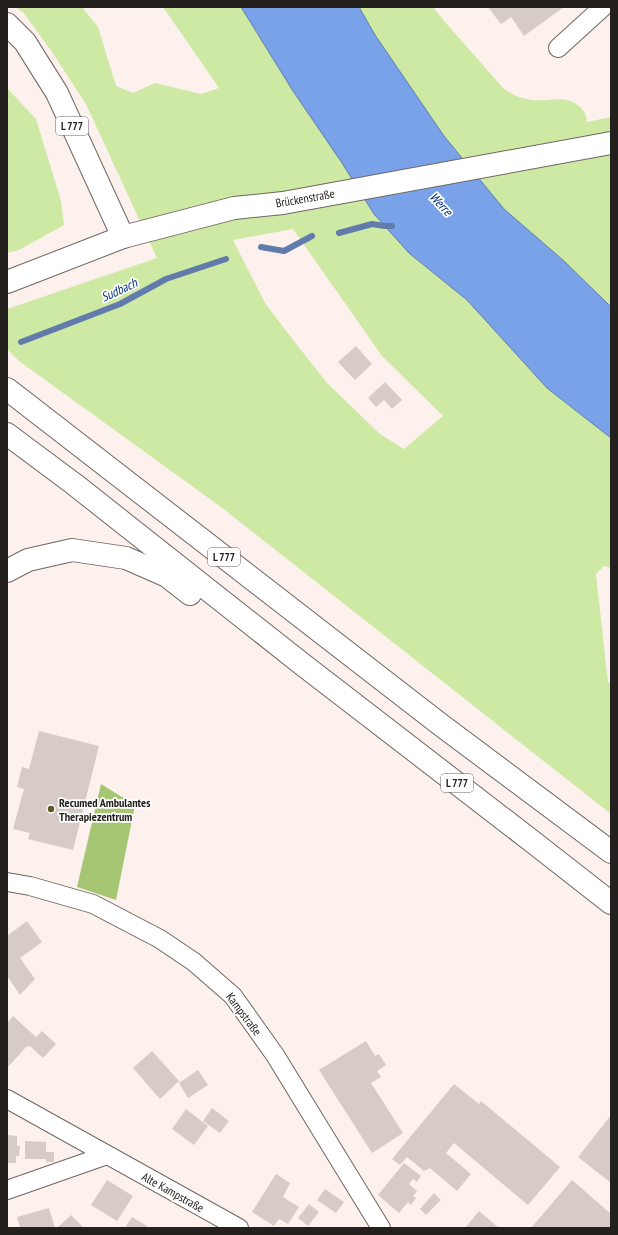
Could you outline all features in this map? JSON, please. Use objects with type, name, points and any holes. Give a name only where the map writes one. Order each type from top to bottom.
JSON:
[{"type":"main road","name":"L 777","points":[[7,24],[25,42],[57,93],[123,237]]},
{"type":"main road","name":"Brückenstraße","points":[[7,282],[123,237],[234,208],[283,203],[611,143]]},
{"type":"main road","name":"L 777","points":[[7,389],[441,725],[611,852]]},
{"type":"main road","name":"L 777","points":[[7,434],[74,484],[302,664],[611,903]]},
{"type":"main road","name":"L 777","points":[[7,571],[28,560],[72,550],[126,558],[167,576],[276,659],[302,664]]},
{"type":"street","points":[[558,48],[603,7]]},
{"type":"street","name":"Kampstraße","points":[[7,882],[30,886],[93,904],[160,939],[194,962],[233,996],[275,1055],[381,1228]]},
{"type":"street","name":"Alte Kampstraße","points":[[7,1100],[239,1228]]},
{"type":"street","points":[[7,1190],[107,1155]]},
{"type":"green space","points":[[15,7],[82,7],[98,27],[116,86],[133,93],[155,83],[201,94],[219,88],[163,7],[241,7],[293,91],[342,163],[374,214],[409,253],[467,300],[547,388],[611,438],[611,568],[604,566],[596,574],[608,683],[611,682],[611,814],[221,507],[19,361],[7,349],[7,309],[157,258],[86,104],[52,52],[23,12]],"holes":[[[293,229],[382,356],[443,416],[404,449],[380,434],[327,383],[265,303],[233,240]]]},
{"type":"green space","points":[[359,7],[433,7],[507,91],[529,99],[568,100],[579,106],[584,111],[587,122],[611,117],[611,307],[564,261],[504,209],[444,136],[375,35]]},
{"type":"green space","points":[[7,88],[36,119],[61,201],[64,225],[19,250],[7,253]]},
{"type":"green space","points":[[101,784],[135,805],[116,900],[77,887]]},
{"type":"water","name":"Werre","points":[[241,7],[359,7],[375,35],[444,136],[504,209],[564,261],[611,307],[611,438],[547,388],[467,300],[409,253],[374,214],[342,163],[293,91]]},
{"type":"building","points":[[488,7],[564,7],[524,36],[511,17],[501,24]]},
{"type":"building","points":[[356,346],[372,364],[355,380],[338,362]]},
{"type":"building","points":[[385,382],[402,400],[392,409],[384,400],[376,407],[368,398]]},
{"type":"building","name":"Recumed Ambulantes Therapiezentrum","points":[[39,731],[99,746],[73,850],[28,839],[30,833],[13,829],[24,789],[17,787],[22,767],[29,769]]},
{"type":"building","points":[[27,921],[42,942],[20,958],[35,979],[20,995],[7,976],[7,936]]},
{"type":"building","points":[[13,1016],[36,1037],[42,1031],[56,1044],[43,1058],[30,1046],[27,1046],[7,1068],[7,1023]]},
{"type":"building","points":[[366,1041],[375,1056],[379,1054],[386,1065],[377,1071],[381,1077],[371,1083],[403,1133],[372,1153],[319,1070]]},
{"type":"building","points":[[152,1051],[179,1081],[160,1099],[133,1068]]},
{"type":"building","points":[[198,1070],[208,1085],[188,1098],[179,1083]]},
{"type":"building","points":[[454,1084],[479,1104],[481,1101],[560,1167],[528,1205],[454,1143],[446,1153],[471,1174],[457,1191],[430,1168],[424,1171],[407,1157],[400,1165],[392,1159]]},
{"type":"building","points":[[212,1108],[229,1121],[220,1133],[203,1121]]},
{"type":"building","points":[[186,1109],[208,1126],[194,1145],[172,1129]]},
{"type":"building","points":[[611,1115],[611,1183],[578,1157]]},
{"type":"building","points":[[7,1135],[17,1136],[17,1146],[20,1146],[19,1156],[16,1156],[16,1163],[7,1163]]},
{"type":"building","points":[[25,1141],[46,1142],[46,1152],[54,1152],[54,1162],[46,1162],[46,1159],[25,1159]]},
{"type":"building","points":[[404,1163],[421,1176],[417,1182],[413,1179],[409,1184],[417,1191],[413,1196],[416,1198],[411,1205],[408,1202],[399,1213],[378,1195]]},
{"type":"building","points":[[276,1174],[290,1183],[283,1197],[299,1207],[288,1224],[279,1219],[274,1226],[252,1212]]},
{"type":"building","points":[[107,1180],[133,1196],[117,1221],[91,1205]]},
{"type":"building","points":[[572,1180],[611,1214],[611,1228],[531,1228]]},
{"type":"building","points":[[325,1189],[344,1202],[336,1213],[317,1200]]},
{"type":"building","points":[[434,1193],[441,1200],[426,1215],[420,1209]]},
{"type":"building","points":[[309,1204],[319,1212],[308,1226],[298,1218]]},
{"type":"building","points":[[49,1208],[55,1228],[20,1228],[17,1217]]},
{"type":"building","points":[[479,1211],[499,1228],[465,1228]]},
{"type":"building","points":[[71,1215],[84,1228],[57,1228]]},
{"type":"building","points":[[132,1217],[147,1226],[145,1228],[128,1228],[126,1226]]},
{"type":"waterway","name":"Sudbach","points":[[339,233],[372,224],[392,226]]},
{"type":"waterway","name":"Sudbach","points":[[261,247],[284,251],[312,236]]},
{"type":"waterway","name":"Sudbach","points":[[21,342],[120,304],[166,279],[226,259]]},
{"type":"place","name":"Recumed Ambulantes Therapiezentrum","points":[[51,809]]}]
